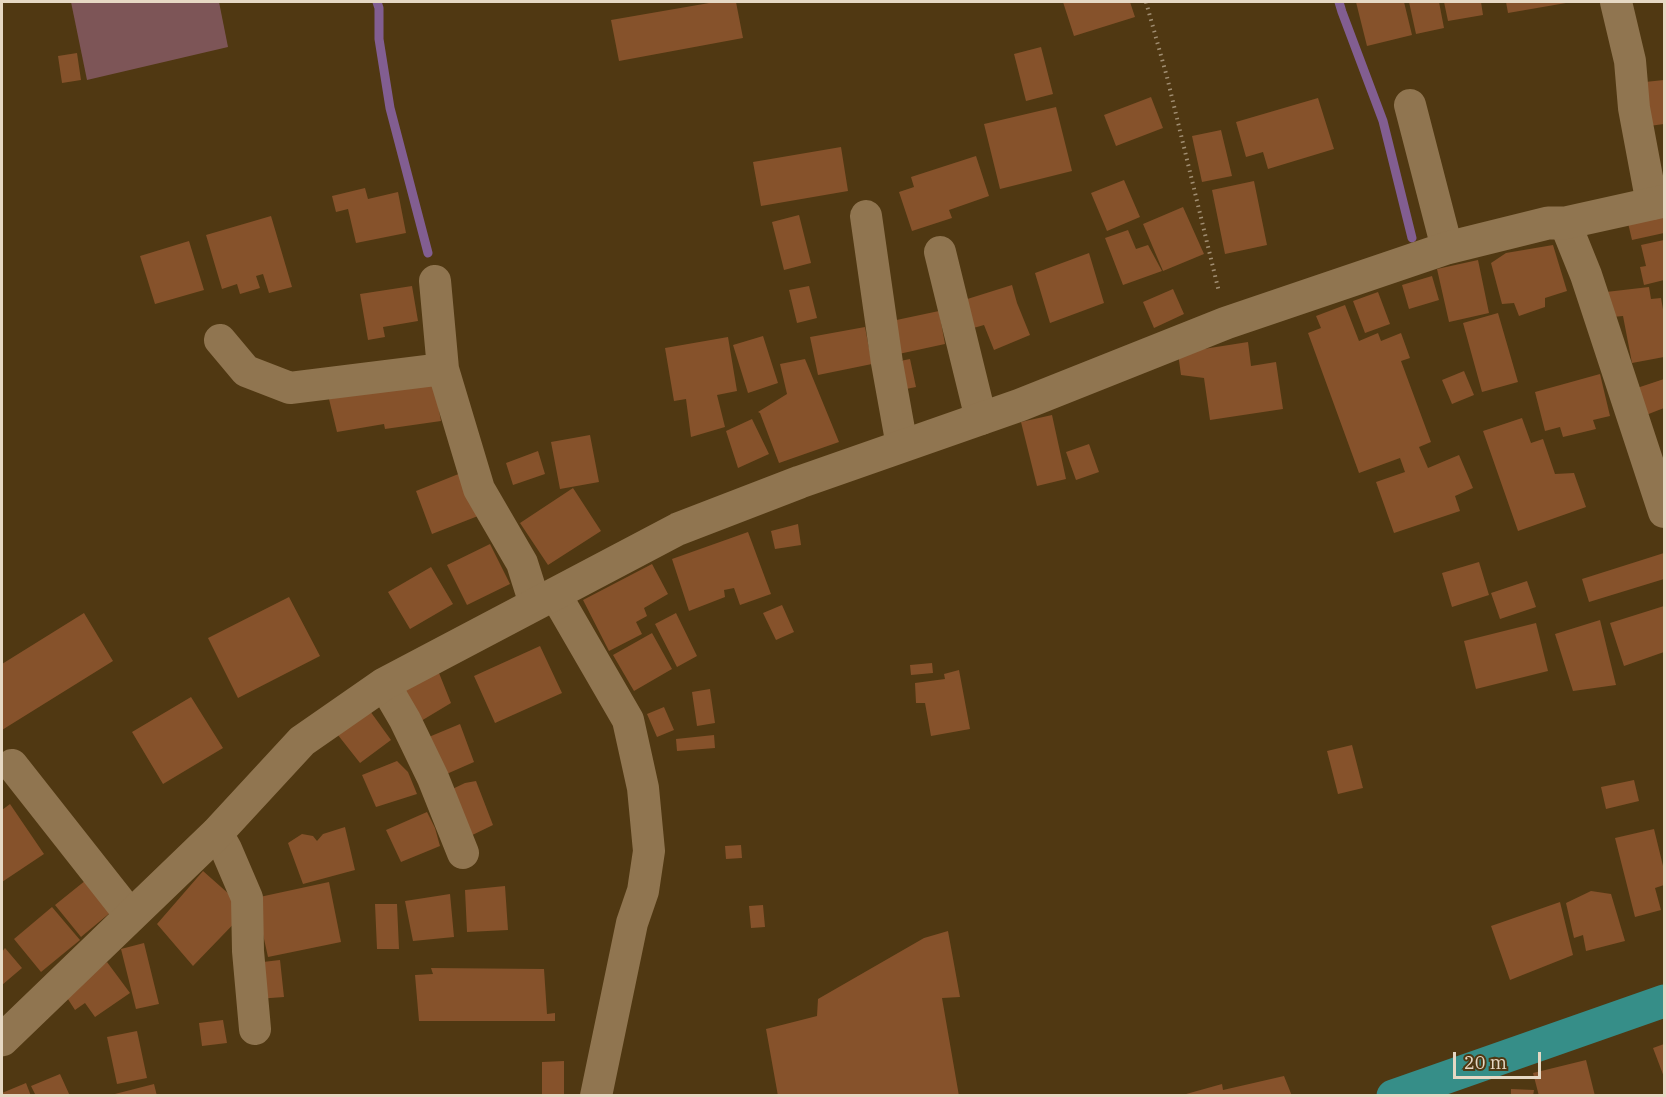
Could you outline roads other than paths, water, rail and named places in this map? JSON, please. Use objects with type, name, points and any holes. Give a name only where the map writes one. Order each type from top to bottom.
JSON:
[{"type":"highway","points":[[1393,1095],[1665,1001]]},
{"type":"street","points":[[2,1040],[217,834],[302,741],[384,684],[678,529],[801,482],[1020,405],[1226,323],[1447,248],[1548,224],[1565,223],[1658,202],[1634,108],[1630,61],[1616,2]]},
{"type":"street","points":[[1410,105],[1447,248]]},
{"type":"street","points":[[866,216],[887,363],[902,446]]},
{"type":"street","points":[[1565,223],[1586,275],[1665,513]]},
{"type":"street","points":[[940,252],[981,418]]},
{"type":"street","points":[[435,281],[443,369],[479,489],[545,599],[628,720],[643,788],[649,851],[643,891],[632,923],[596,1095]]},
{"type":"street","points":[[220,340],[246,371],[290,388],[443,369]]},
{"type":"street","points":[[384,684],[405,720],[433,778],[463,853]]},
{"type":"street","points":[[12,765],[131,916]]},
{"type":"street","points":[[217,834],[226,849],[246,898],[255,1029]]},
{"type":"waterway","points":[[377,2],[379,39],[390,108],[428,253]]},
{"type":"waterway","points":[[1339,2],[1383,121],[1412,238]]}]
